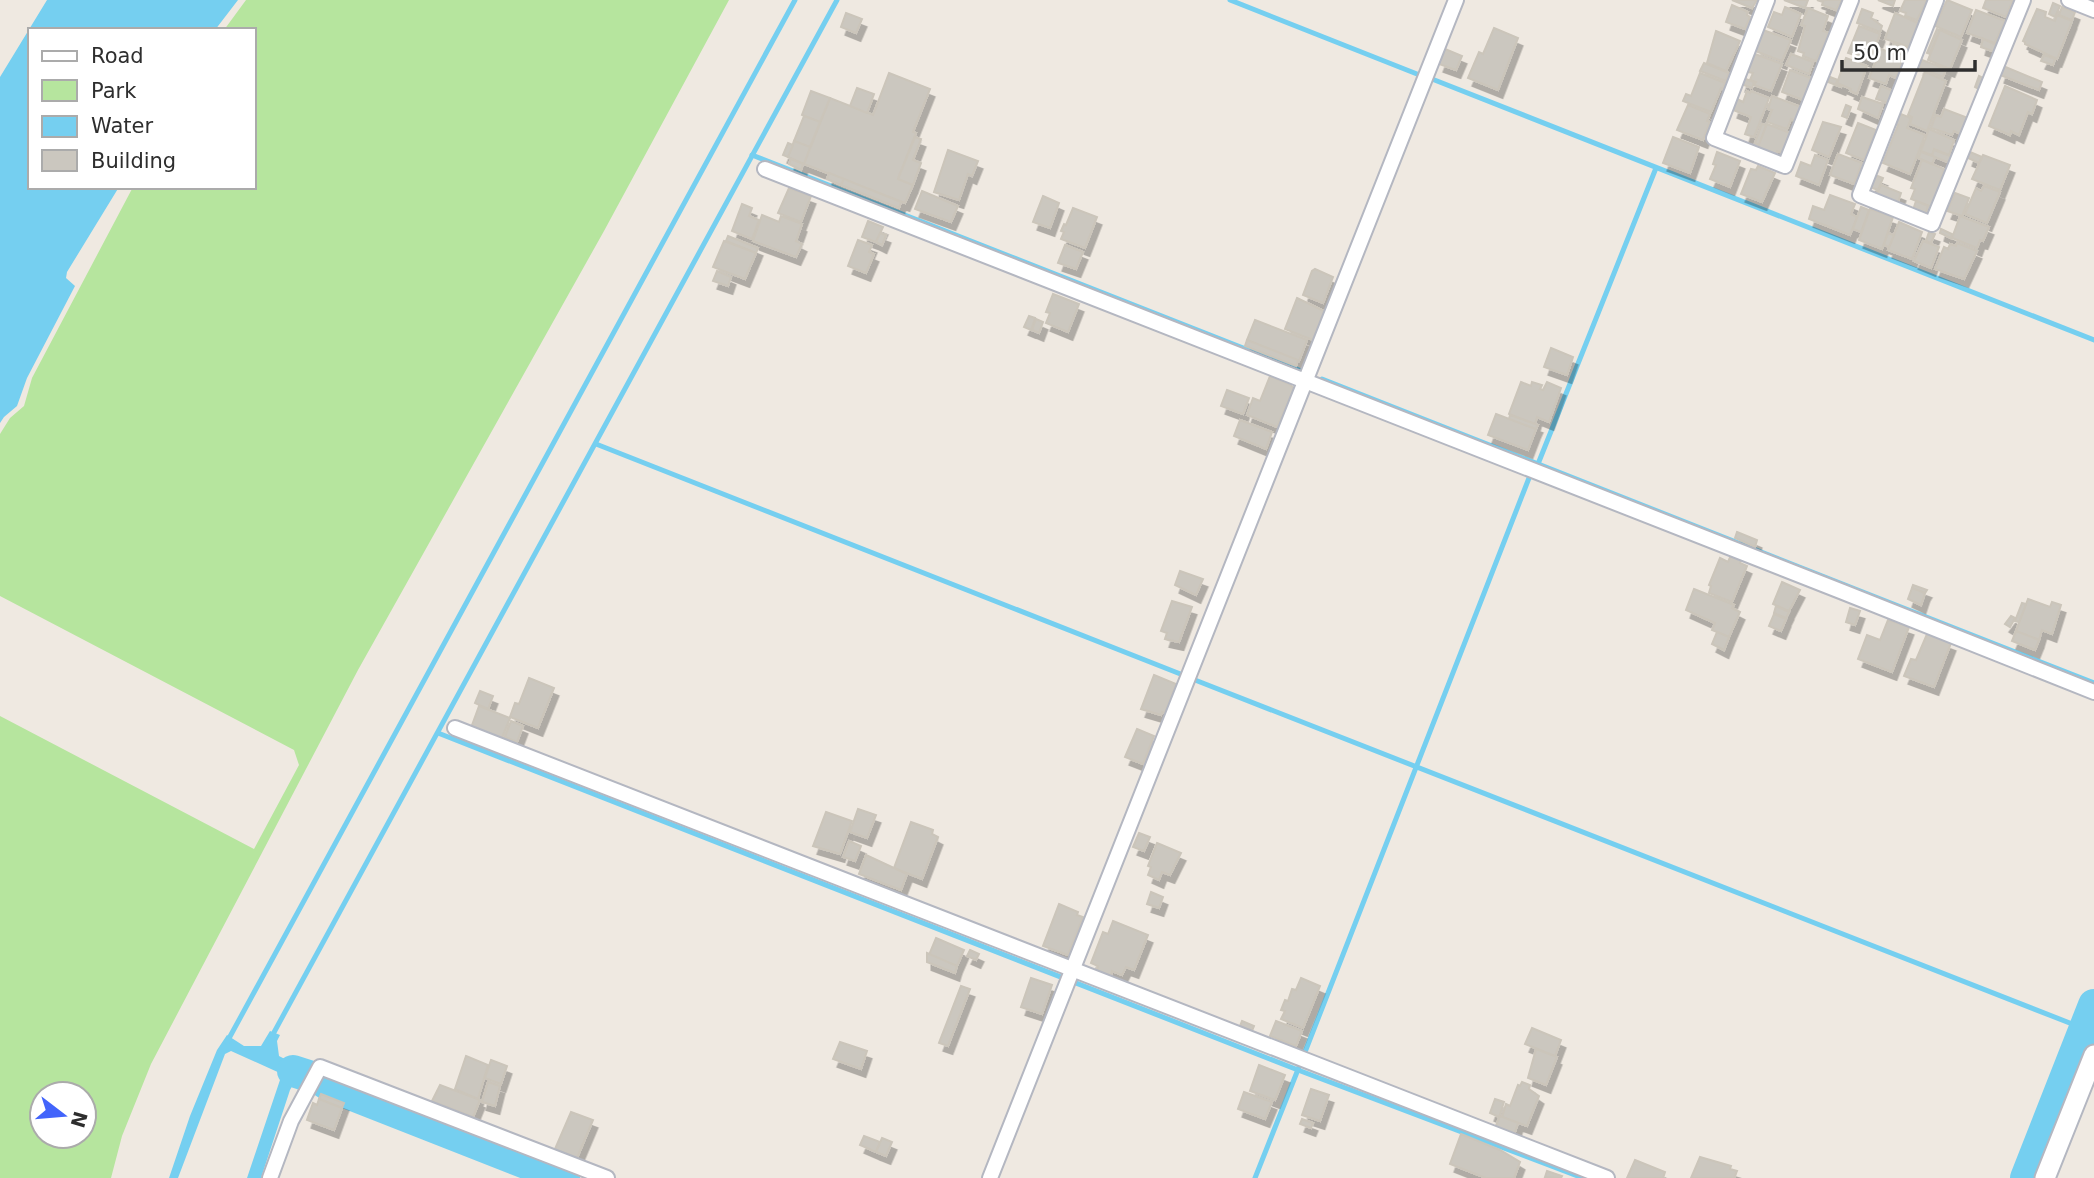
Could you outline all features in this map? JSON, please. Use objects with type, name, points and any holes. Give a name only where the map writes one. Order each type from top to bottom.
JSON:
[{"type":"street","points":[[990,1178],[1456,0]]},
{"type":"street","points":[[1767,0],[1714,138],[1785,166],[1851,0]]},
{"type":"street","points":[[1936,0],[1860,195],[1932,224],[2022,0]]},
{"type":"street","points":[[2069,0],[2094,10]]},
{"type":"street","points":[[765,169],[2094,692]]},
{"type":"street","points":[[455,728],[1071,977],[1607,1178]]},
{"type":"street","points":[[2045,1178],[2094,1055]]},
{"type":"street","points":[[270,1178],[286,1134],[320,1067],[607,1178]]},
{"type":"green space","points":[[246,0],[729,0],[604,231],[358,670],[151,1064],[122,1136],[111,1178],[0,1178],[0,716],[254,849],[299,765],[294,750],[0,596],[0,434],[10,418],[24,406],[32,378],[132,189],[256,189],[256,28],[225,28]]},
{"type":"water","points":[[47,0],[238,0],[217,28],[30,28]]},
{"type":"water","points":[[28,31],[28,189],[118,189],[67,272],[66,278],[75,286],[27,378],[17,406],[0,423],[0,77]]},
{"type":"water","points":[[270,1031],[280,1035],[277,1041],[279,1056],[302,1068],[290,1090],[261,1178],[247,1178],[282,1074],[231,1051],[225,1054],[178,1178],[169,1178],[190,1116],[217,1050],[227,1035],[244,1046],[261,1046]]},
{"type":"building","points":[[1732,0],[1757,0],[1752,8]]},
{"type":"building","points":[[1784,0],[1808,0],[1805,8]]},
{"type":"building","points":[[1817,0],[1842,0],[1836,10]]},
{"type":"building","points":[[1878,0],[1895,0],[1893,6]]},
{"type":"building","points":[[1905,0],[1927,0],[1917,20],[1900,11]]},
{"type":"building","points":[[1947,0],[1972,10],[1961,37],[1935,26]]},
{"type":"building","points":[[1986,0],[2013,0],[2006,17],[1983,8]]},
{"type":"building","points":[[2053,3],[2060,6],[2055,17],[2049,14]]},
{"type":"building","points":[[1732,5],[1748,12],[1750,17],[1745,29],[1726,22]]},
{"type":"building","points":[[1785,7],[1801,14],[1792,37],[1768,27],[1774,12],[1782,15]]},
{"type":"building","points":[[2062,7],[2075,12],[2072,20],[2059,15]]},
{"type":"building","points":[[1808,8],[1828,16],[1823,31],[1829,33],[1816,61],[1798,51],[1805,26],[1801,25]]},
{"type":"building","points":[[1862,9],[1873,13],[1871,18],[1882,26],[1880,32],[1857,23]]},
{"type":"building","points":[[2037,9],[2046,12],[2045,17],[2055,21],[2057,15],[2072,21],[2057,59],[2023,41]]},
{"type":"building","points":[[1976,10],[2005,21],[1995,43],[1967,33]]},
{"type":"building","points":[[846,13],[862,19],[856,33],[841,27]]},
{"type":"building","points":[[1895,13],[1918,23],[1909,47],[1885,39]]},
{"type":"building","points":[[1859,26],[1880,34],[1870,60],[1848,53]]},
{"type":"building","points":[[1494,28],[1518,38],[1498,90],[1468,78],[1479,52],[1483,54]]},
{"type":"building","points":[[1937,29],[1940,30],[1930,54],[1927,53]]},
{"type":"building","points":[[1763,30],[1791,40],[1782,61],[1755,51]]},
{"type":"building","points":[[1940,30],[1962,40],[1950,69],[1928,60]]},
{"type":"building","points":[[1716,31],[1740,41],[1726,71],[1707,63]]},
{"type":"building","points":[[1983,39],[1997,45],[1995,52],[1981,47]]},
{"type":"building","points":[[1894,43],[1909,48],[1907,54],[1892,49]]},
{"type":"building","points":[[1445,49],[1462,56],[1456,70],[1439,64]]},
{"type":"building","points":[[1881,49],[1904,58],[1896,78],[1889,75],[1886,84],[1869,78]]},
{"type":"building","points":[[1755,54],[1782,64],[1771,91],[1754,85],[1756,82],[1750,80],[1753,73],[1748,72]]},
{"type":"building","points":[[1791,54],[1813,62],[1809,74],[1786,65]]},
{"type":"building","points":[[2044,55],[2055,59],[2053,65],[2041,61]]},
{"type":"building","points":[[1846,58],[1867,66],[1857,94],[1837,83]]},
{"type":"building","points":[[1922,60],[1946,69],[1943,77],[1919,67]]},
{"type":"building","points":[[1704,63],[1729,73],[1726,81],[1700,71]]},
{"type":"building","points":[[2003,66],[2042,82],[2039,90],[2000,75]]},
{"type":"building","points":[[1790,70],[1811,78],[1803,100],[1782,92]]},
{"type":"building","points":[[1925,72],[1946,81],[1927,131],[1910,124],[1912,117],[1908,115]]},
{"type":"building","points":[[889,73],[930,89],[898,179],[913,185],[905,203],[804,164],[830,98],[873,115]]},
{"type":"building","points":[[1700,73],[1725,83],[1711,112],[1683,101],[1686,94],[1691,96]]},
{"type":"building","points":[[1979,76],[1983,78],[1979,89],[1975,87]]},
{"type":"building","points":[[1830,77],[1838,80],[1836,83],[1842,85],[1841,87],[1828,82]]},
{"type":"building","points":[[1743,78],[1754,82],[1752,88],[1741,84]]},
{"type":"building","points":[[1881,86],[1893,91],[1888,103],[1876,99]]},
{"type":"building","points":[[2005,86],[2037,100],[2032,114],[2028,112],[2019,135],[2011,131],[2010,135],[1989,126]]},
{"type":"building","points":[[857,88],[874,94],[867,113],[850,106]]},
{"type":"building","points":[[811,91],[830,98],[820,122],[802,115]]},
{"type":"building","points":[[1747,91],[1769,98],[1754,137],[1745,134],[1751,117],[1733,110],[1737,99],[1743,102]]},
{"type":"building","points":[[1772,96],[1801,107],[1795,121],[1791,119],[1787,129],[1767,122],[1772,110],[1768,109]]},
{"type":"building","points":[[1862,97],[1883,104],[1878,118],[1858,109]]},
{"type":"building","points":[[1688,105],[1710,114],[1703,140],[1677,130]]},
{"type":"building","points":[[1846,105],[1851,107],[1847,118],[1842,116]]},
{"type":"building","points":[[1944,109],[1968,118],[1961,134],[1954,131],[1952,135],[1931,128],[1936,115],[1941,117]]},
{"type":"building","points":[[1898,113],[1911,118],[1907,128],[1925,135],[1910,174],[1883,163],[1898,125],[1894,124]]},
{"type":"building","points":[[804,116],[820,122],[810,147],[794,141]]},
{"type":"building","points":[[1823,122],[1841,127],[1829,157],[1812,150]]},
{"type":"building","points":[[1858,123],[1876,130],[1864,160],[1846,153]]},
{"type":"building","points":[[1762,124],[1766,125],[1759,145],[1755,143]]},
{"type":"building","points":[[1767,124],[1790,133],[1783,153],[1777,151],[1775,157],[1757,150]]},
{"type":"building","points":[[1929,129],[1954,140],[1949,155],[1934,149],[1932,155],[1921,151]]},
{"type":"building","points":[[915,137],[921,139],[913,160],[921,163],[913,185],[898,179]]},
{"type":"building","points":[[1673,137],[1699,147],[1690,173],[1663,163]]},
{"type":"building","points":[[794,141],[810,147],[804,164],[788,157]]},
{"type":"building","points":[[788,143],[793,145],[788,157],[783,155]]},
{"type":"building","points":[[948,150],[978,161],[972,176],[968,174],[959,200],[934,192]]},
{"type":"building","points":[[1934,150],[1953,157],[1950,163],[1932,156]]},
{"type":"building","points":[[1717,152],[1740,161],[1730,187],[1710,179],[1716,165],[1713,164]]},
{"type":"building","points":[[1921,152],[1935,157],[1932,164],[1918,158]]},
{"type":"building","points":[[1970,152],[1982,157],[1979,163],[1968,158]]},
{"type":"building","points":[[1838,154],[1862,163],[1854,184],[1830,175]]},
{"type":"building","points":[[1815,155],[1828,160],[1819,185],[1796,176],[1801,162],[1811,166]]},
{"type":"building","points":[[1983,155],[2010,165],[2000,190],[1972,179]]},
{"type":"building","points":[[791,159],[803,164],[801,170],[789,164]]},
{"type":"building","points":[[1922,160],[1944,169],[1932,207],[1911,199],[1915,189],[1911,188]]},
{"type":"building","points":[[1758,166],[1775,173],[1762,202],[1741,194],[1751,169],[1756,170]]},
{"type":"building","points":[[829,173],[844,179],[841,185],[827,179]]},
{"type":"building","points":[[1875,175],[1883,178],[1878,190],[1870,187]]},
{"type":"building","points":[[844,179],[901,202],[899,208],[841,185]]},
{"type":"building","points":[[1881,185],[1901,193],[1897,205],[1876,196]]},
{"type":"building","points":[[1984,186],[2000,192],[1987,223],[1965,214],[1976,188],[1981,191]]},
{"type":"building","points":[[789,188],[811,196],[801,222],[778,213]]},
{"type":"building","points":[[922,191],[958,206],[951,222],[915,209]]},
{"type":"building","points":[[1955,193],[1969,198],[1962,216],[1947,211]]},
{"type":"building","points":[[1830,195],[1855,204],[1851,214],[1857,217],[1850,235],[1809,219],[1813,206],[1824,210]]},
{"type":"building","points":[[1043,196],[1059,203],[1050,228],[1033,222]]},
{"type":"building","points":[[1916,201],[1928,206],[1925,215],[1913,210]]},
{"type":"building","points":[[742,204],[752,208],[749,216],[759,220],[752,239],[732,231]]},
{"type":"building","points":[[1861,207],[1869,210],[1861,232],[1853,229]]},
{"type":"building","points":[[1073,208],[1097,217],[1085,248],[1061,239],[1064,232],[1061,231]]},
{"type":"building","points":[[1870,209],[1893,217],[1882,249],[1859,240]]},
{"type":"building","points":[[762,215],[779,222],[781,216],[802,224],[796,241],[802,244],[796,257],[753,241]]},
{"type":"building","points":[[1960,216],[1989,227],[1977,248],[1952,238]]},
{"type":"building","points":[[868,221],[883,227],[876,242],[862,237]]},
{"type":"building","points":[[1899,222],[1922,232],[1912,259],[1888,250]]},
{"type":"building","points":[[1941,229],[1952,234],[1951,238],[1940,233]]},
{"type":"building","points":[[1929,232],[1935,234],[1931,243],[1926,241]]},
{"type":"building","points":[[880,233],[886,235],[882,245],[876,242]]},
{"type":"building","points":[[1888,233],[1894,235],[1889,247],[1884,245]]},
{"type":"building","points":[[728,236],[758,248],[756,253],[726,241]]},
{"type":"building","points":[[858,240],[872,245],[869,252],[874,254],[866,273],[848,266]]},
{"type":"building","points":[[724,241],[756,253],[745,279],[713,267]]},
{"type":"building","points":[[1923,241],[1939,247],[1931,268],[1914,261]]},
{"type":"building","points":[[1957,243],[1977,251],[1964,279],[1935,269],[1944,247],[1948,249],[1950,244],[1956,246]]},
{"type":"building","points":[[1065,245],[1083,252],[1076,269],[1058,263]]},
{"type":"building","points":[[1315,269],[1333,277],[1323,303],[1303,295]]},
{"type":"building","points":[[717,271],[731,277],[728,286],[713,281]]},
{"type":"building","points":[[1053,294],[1079,304],[1068,332],[1046,323],[1050,313],[1046,312]]},
{"type":"building","points":[[1297,298],[1324,311],[1313,340],[1285,329]]},
{"type":"building","points":[[1029,316],[1035,318],[1031,330],[1024,327]]},
{"type":"building","points":[[1036,319],[1043,322],[1039,333],[1032,330]]},
{"type":"building","points":[[1255,320],[1307,340],[1299,361],[1247,340]]},
{"type":"building","points":[[1247,340],[1298,360],[1296,366],[1245,346]]},
{"type":"building","points":[[1551,348],[1573,357],[1567,375],[1544,367]]},
{"type":"building","points":[[1270,376],[1294,388],[1277,427],[1247,415],[1253,398],[1260,401]]},
{"type":"building","points":[[1521,382],[1531,386],[1532,382],[1542,385],[1540,389],[1543,390],[1547,382],[1561,388],[1549,422],[1537,417],[1535,424],[1509,414]]},
{"type":"building","points":[[1227,390],[1249,398],[1243,414],[1221,406]]},
{"type":"building","points":[[1496,414],[1536,429],[1528,450],[1488,435]]},
{"type":"building","points":[[1510,415],[1538,425],[1536,429],[1509,419]]},
{"type":"building","points":[[1240,420],[1272,432],[1266,449],[1234,436]]},
{"type":"building","points":[[1737,532],[1757,540],[1755,547],[1735,538]]},
{"type":"building","points":[[1731,555],[1747,566],[1732,602],[1709,593],[1709,585],[1720,558],[1728,562]]},
{"type":"building","points":[[1180,571],[1203,579],[1196,595],[1175,585]]},
{"type":"building","points":[[1782,582],[1800,590],[1789,611],[1773,604]]},
{"type":"building","points":[[1913,585],[1927,590],[1925,593],[1912,588]]},
{"type":"building","points":[[1912,588],[1925,593],[1921,605],[1908,599]]},
{"type":"building","points":[[1694,589],[1734,605],[1732,608],[1740,612],[1729,637],[1712,630],[1715,623],[1686,610]]},
{"type":"building","points":[[2028,599],[2050,607],[2052,602],[2061,605],[2052,634],[2042,630],[2039,640],[2016,631]]},
{"type":"building","points":[[1172,601],[1192,607],[1179,642],[1165,639],[1167,633],[1161,631]]},
{"type":"building","points":[[2022,603],[2026,604],[2019,622],[2015,621]]},
{"type":"building","points":[[1776,606],[1789,612],[1786,618],[1774,613]]},
{"type":"building","points":[[1850,608],[1860,611],[1855,625],[1846,622]]},
{"type":"building","points":[[1774,614],[1786,619],[1781,631],[1769,626]]},
{"type":"building","points":[[2011,616],[2015,618],[2010,627],[2005,624]]},
{"type":"building","points":[[1888,620],[1909,627],[1892,672],[1858,659],[1867,635],[1880,640]]},
{"type":"building","points":[[2016,631],[2039,640],[2035,650],[2012,641]]},
{"type":"building","points":[[1717,632],[1729,637],[1724,650],[1712,644]]},
{"type":"building","points":[[1927,634],[1951,643],[1934,687],[1904,676],[1911,659],[1916,660]]},
{"type":"building","points":[[1154,675],[1176,684],[1165,713],[1162,712],[1161,715],[1141,709]]},
{"type":"building","points":[[529,678],[554,688],[538,728],[510,717],[515,703],[519,704]]},
{"type":"building","points":[[480,691],[493,696],[488,709],[475,703]]},
{"type":"building","points":[[479,706],[510,718],[501,740],[471,728]]},
{"type":"building","points":[[511,721],[523,726],[517,742],[505,737]]},
{"type":"building","points":[[1137,729],[1154,736],[1143,764],[1125,757]]},
{"type":"building","points":[[858,809],[876,815],[867,838],[850,832]]},
{"type":"building","points":[[826,812],[852,821],[840,854],[813,846]]},
{"type":"building","points":[[911,822],[933,830],[932,834],[938,837],[922,879],[894,868]]},
{"type":"building","points":[[1139,833],[1150,837],[1144,851],[1133,847]]},
{"type":"building","points":[[849,841],[861,846],[855,861],[843,857]]},
{"type":"building","points":[[1157,843],[1181,853],[1170,875],[1162,872],[1159,880],[1148,875],[1151,867],[1148,866]]},
{"type":"building","points":[[866,855],[907,874],[901,890],[859,874]]},
{"type":"building","points":[[1151,892],[1163,897],[1159,908],[1147,904]]},
{"type":"building","points":[[1059,904],[1083,917],[1068,955],[1043,946]]},
{"type":"building","points":[[1113,921],[1148,935],[1134,970],[1126,967],[1122,975],[1112,971],[1111,976],[1097,970],[1098,966],[1091,963],[1103,932],[1108,934]]},
{"type":"building","points":[[936,938],[964,950],[957,966],[929,955]]},
{"type":"building","points":[[970,950],[979,954],[976,960],[967,956]]},
{"type":"building","points":[[927,953],[957,966],[955,973],[927,962]]},
{"type":"building","points":[[1031,978],[1052,985],[1042,1014],[1021,1007]]},
{"type":"building","points":[[1301,978],[1320,986],[1303,1028],[1281,1019],[1285,1011],[1281,1010],[1285,1000],[1288,1001],[1292,989],[1296,990]]},
{"type":"building","points":[[961,986],[970,989],[948,1046],[939,1043]]},
{"type":"building","points":[[1242,1021],[1254,1026],[1252,1031],[1240,1026]]},
{"type":"building","points":[[1276,1021],[1302,1031],[1296,1046],[1270,1036]]},
{"type":"building","points":[[1532,1028],[1561,1040],[1555,1056],[1525,1044]]},
{"type":"building","points":[[840,1042],[867,1051],[861,1069],[833,1059]]},
{"type":"building","points":[[1536,1049],[1557,1057],[1546,1085],[1528,1078]]},
{"type":"building","points":[[466,1056],[488,1065],[478,1099],[455,1089]]},
{"type":"building","points":[[491,1060],[507,1066],[501,1084],[485,1078]]},
{"type":"building","points":[[1259,1065],[1285,1075],[1275,1100],[1250,1091]]},
{"type":"building","points":[[488,1082],[500,1086],[495,1106],[482,1102]]},
{"type":"building","points":[[1522,1082],[1530,1085],[1529,1089],[1539,1096],[1527,1126],[1502,1117],[1506,1104],[1510,1106],[1518,1085]]},
{"type":"building","points":[[440,1085],[480,1100],[473,1117],[432,1101]]},
{"type":"building","points":[[1311,1089],[1329,1095],[1320,1121],[1302,1115]]},
{"type":"building","points":[[1244,1092],[1272,1102],[1265,1119],[1238,1109]]},
{"type":"building","points":[[321,1094],[344,1103],[342,1108],[319,1099]]},
{"type":"building","points":[[319,1099],[342,1108],[334,1130],[307,1120],[313,1103],[317,1105]]},
{"type":"building","points":[[1495,1099],[1504,1102],[1499,1117],[1490,1113]]},
{"type":"building","points":[[571,1112],[593,1120],[577,1158],[555,1149]]},
{"type":"building","points":[[1500,1116],[1518,1123],[1514,1135],[1495,1128]]},
{"type":"building","points":[[1302,1119],[1313,1123],[1311,1128],[1300,1124]]},
{"type":"building","points":[[1461,1134],[1500,1150],[1520,1162],[1514,1178],[1486,1178],[1450,1164]]},
{"type":"building","points":[[864,1136],[880,1142],[876,1152],[860,1145]]},
{"type":"building","points":[[882,1138],[892,1142],[886,1156],[876,1152]]},
{"type":"building","points":[[1700,1157],[1731,1166],[1730,1169],[1737,1171],[1734,1178],[1691,1178]]},
{"type":"building","points":[[1635,1160],[1665,1172],[1663,1178],[1627,1178]]},
{"type":"building","points":[[1547,1171],[1562,1176],[1545,1177]]},
{"type":"waterway","points":[[227,1042],[795,0]]},
{"type":"waterway","points":[[272,1036],[837,0]]},
{"type":"waterway","points":[[1230,0],[1417,74]]},
{"type":"waterway","points":[[1432,79],[2094,340]]},
{"type":"waterway","points":[[752,155],[1299,370]]},
{"type":"waterway","points":[[1538,464],[1656,168]]},
{"type":"waterway","points":[[1322,379],[2094,683]]},
{"type":"waterway","points":[[596,444],[1183,675]]},
{"type":"waterway","points":[[1305,1052],[1529,478]]},
{"type":"waterway","points":[[1195,680],[2085,1029]]},
{"type":"waterway","points":[[438,733],[1298,1070],[1583,1178]]},
{"type":"waterway","points":[[2026,1178],[2094,1005]]},
{"type":"waterway","points":[[1255,1178],[1299,1067]]},
{"type":"waterway","points":[[293,1071],[564,1178]]}]
